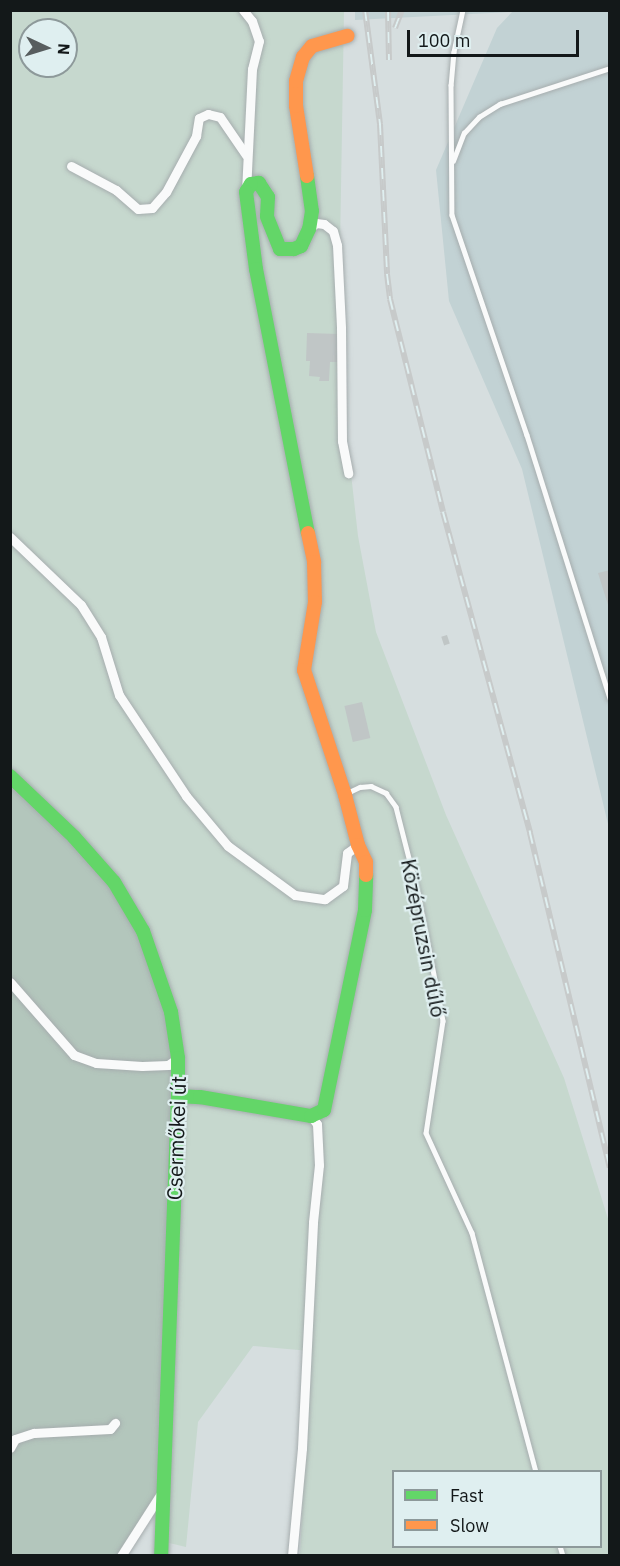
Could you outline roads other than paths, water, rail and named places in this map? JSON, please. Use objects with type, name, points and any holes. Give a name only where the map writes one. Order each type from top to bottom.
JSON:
[{"type":"street","points":[[178,1096],[200,1097],[311,1116],[324,1110],[365,910],[366,862],[358,845],[345,795],[304,670],[315,602],[314,562],[256,269],[246,192],[252,69],[259,41],[252,21],[243,10]]},
{"type":"street","points":[[246,192],[251,183],[259,183],[268,196],[267,216],[280,249],[294,249],[301,246],[309,229],[312,210],[296,106],[297,81],[303,57],[312,46],[348,36]]},
{"type":"street","points":[[71,166],[116,190],[138,209],[152,208],[166,192],[196,136],[199,118],[208,114],[220,117],[246,156]]},
{"type":"street","points":[[309,229],[316,223],[324,224],[333,231],[337,245],[341,328],[342,441],[348,473]]},
{"type":"street","points":[[10,537],[81,605],[101,637],[119,695],[186,796],[228,846],[295,895],[325,899],[344,886],[347,853],[358,845]]},
{"type":"street","name":"Csermőkei út","points":[[10,776],[97,862],[130,907],[143,931],[171,1012],[178,1058],[178,1096],[161,1556]]},
{"type":"street","points":[[10,982],[74,1055],[96,1063],[142,1066],[168,1065],[178,1058]]},
{"type":"street","points":[[292,1556],[302,1448],[319,1165],[317,1124],[311,1116]]},
{"type":"street","points":[[10,1448],[15,1439],[34,1433],[110,1430],[115,1423]]},
{"type":"street","points":[[121,1556],[163,1492]]},
{"type":"lane","points":[[463,10],[454,52],[451,85],[452,215],[531,446],[609,698]]},
{"type":"lane","points":[[451,165],[464,133],[479,117],[500,104],[609,68]]},
{"type":"lane","name":"Középruzsin dűlő","points":[[345,795],[351,790],[371,786],[386,793],[396,807],[418,893],[443,1021],[426,1133],[472,1233],[535,1470]]},
{"type":"railway","points":[[365,10],[380,124],[390,299],[443,512],[530,833],[610,1168]]},
{"type":"railway","points":[[388,10],[389,60]]},
{"type":"railway","points":[[395,28],[402,10]]}]
